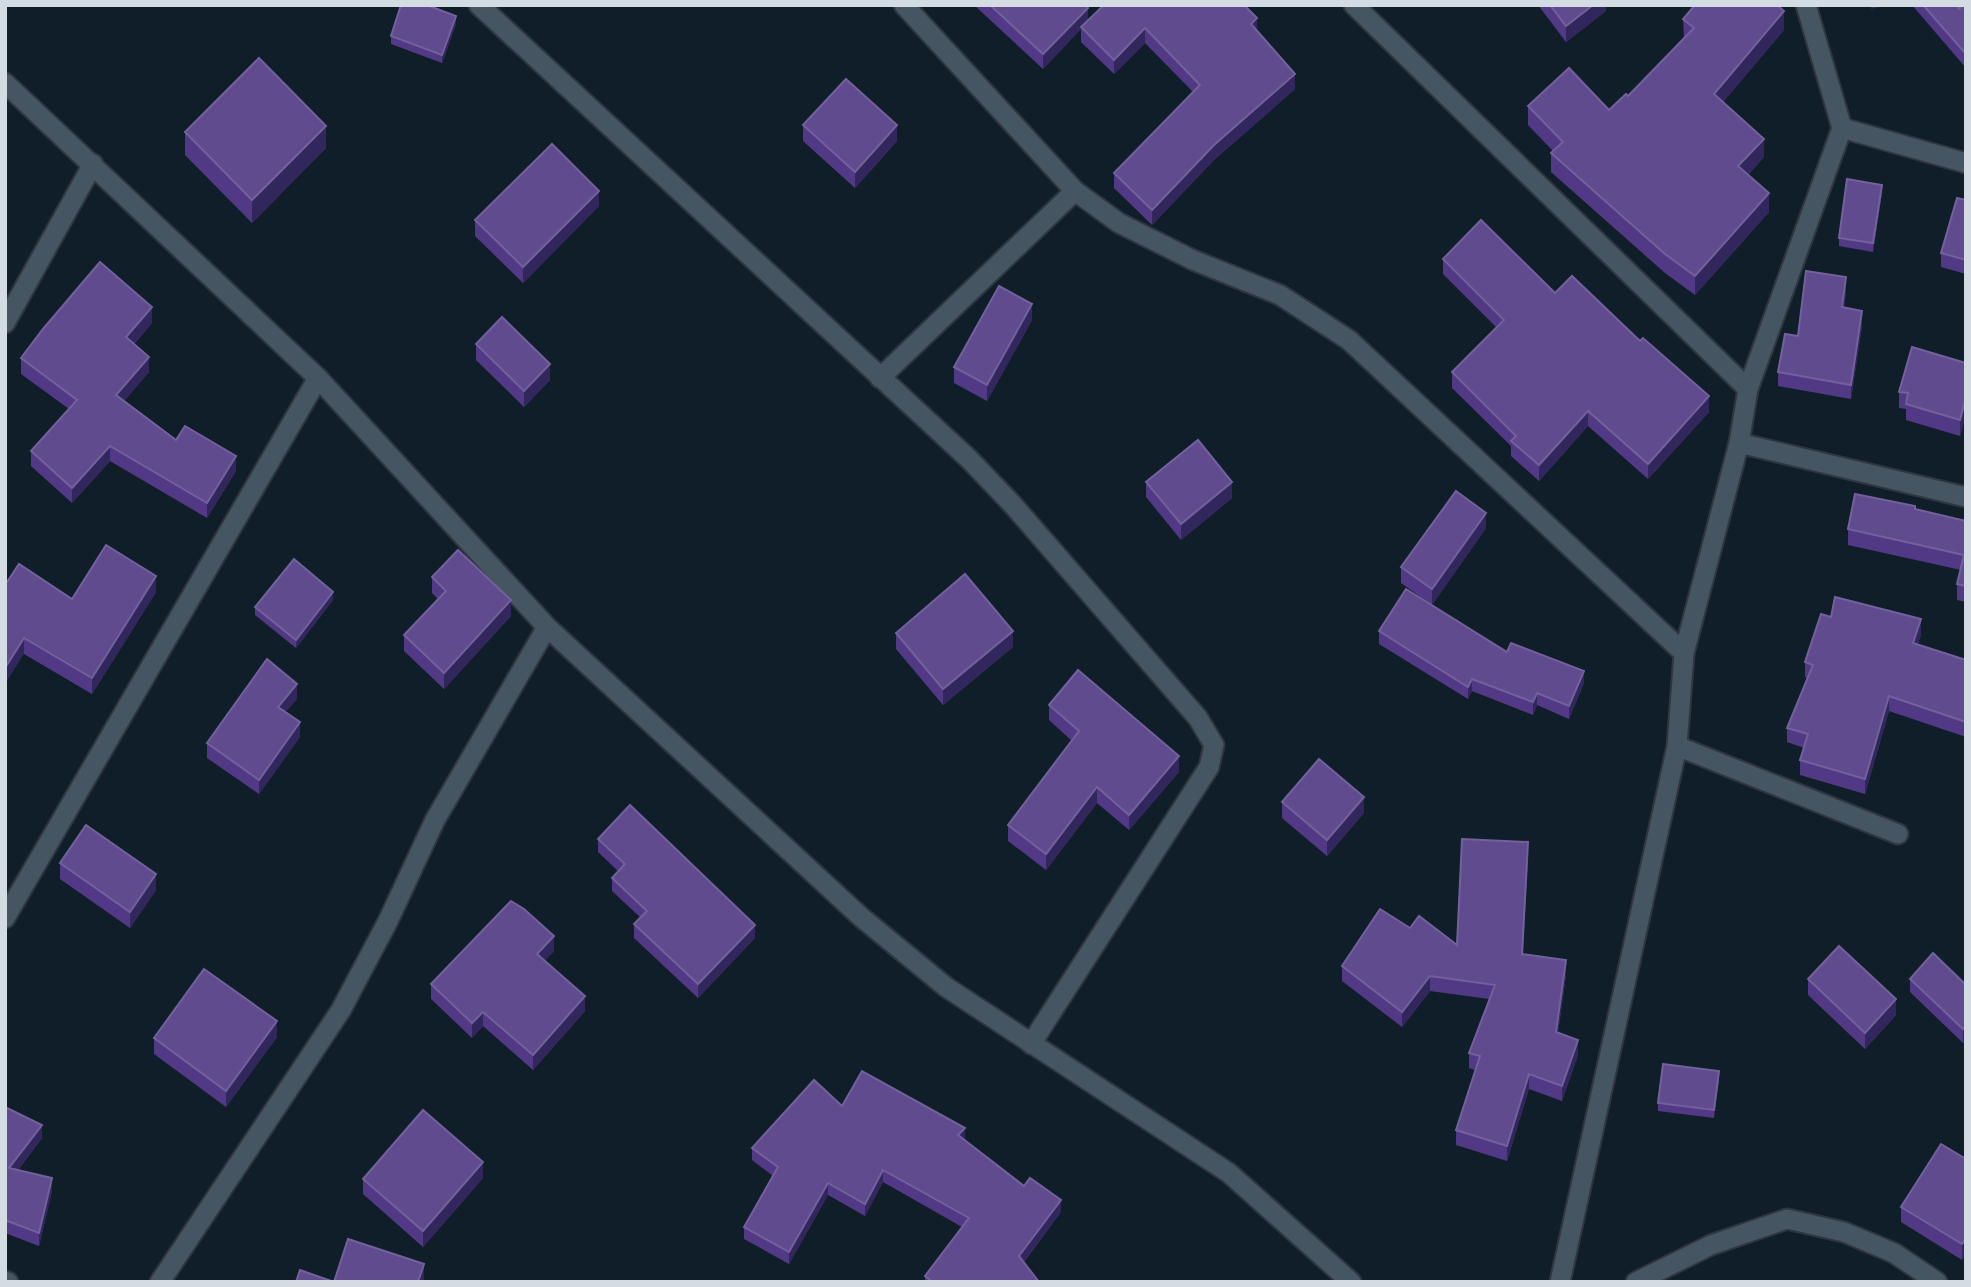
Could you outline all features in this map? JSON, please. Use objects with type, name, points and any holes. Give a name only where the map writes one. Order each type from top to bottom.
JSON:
[{"type":"street","points":[[479,5],[969,459],[1013,505],[1198,718],[1214,745],[1209,766],[1031,1044]]},
{"type":"street","points":[[904,5],[1075,191],[1119,223],[1193,260],[1280,295],[1349,340],[1684,653]]},
{"type":"street","points":[[1354,5],[1748,389]]},
{"type":"street","points":[[1560,1282],[1677,746],[1684,653],[1739,443],[1748,389],[1842,128],[1806,5]]},
{"type":"street","points":[[5,83],[318,378],[547,627],[861,917],[946,987],[1229,1173],[1351,1282]]},
{"type":"street","points":[[1842,128],[1966,163]]},
{"type":"street","points":[[5,323],[93,164]]},
{"type":"street","points":[[880,378],[1075,191]]},
{"type":"street","points":[[5,918],[318,378]]},
{"type":"street","points":[[1739,443],[1966,497]]},
{"type":"street","points":[[160,1282],[341,1010],[388,921],[435,820],[547,627]]},
{"type":"street","points":[[1677,746],[1899,834]]},
{"type":"street","points":[[1636,1282],[1711,1245],[1787,1219],[1844,1232],[1881,1247],[1937,1282]]},
{"type":"building","points":[[401,5],[427,5],[456,16],[442,55],[391,36]]},
{"type":"building","points":[[990,5],[1085,5],[1088,8],[1043,54]]},
{"type":"building","points":[[1104,5],[1244,5],[1257,18],[1251,24],[1295,74],[1214,145],[1152,210],[1114,173],[1200,85],[1145,28],[1114,60],[1081,27]]},
{"type":"building","points":[[1550,5],[1593,5],[1566,26]]},
{"type":"building","points":[[1695,5],[1777,5],[1784,11],[1714,94],[1764,139],[1738,166],[1769,193],[1695,276],[1665,254],[1551,153],[1563,142],[1528,106],[1569,68],[1609,110],[1626,94],[1628,96],[1694,28],[1683,19]]},
{"type":"building","points":[[1923,5],[1957,5],[1959,9],[1966,5],[1966,54]]},
{"type":"building","points":[[259,58],[326,126],[252,200],[185,132]]},
{"type":"building","points":[[846,79],[897,125],[855,172],[803,125]]},
{"type":"building","points":[[552,144],[599,191],[523,267],[475,220]]},
{"type":"building","points":[[1847,179],[1882,185],[1873,243],[1839,238]]},
{"type":"building","points":[[1957,198],[1966,200],[1966,260],[1941,253]]},
{"type":"building","points":[[1481,220],[1555,293],[1572,276],[1640,341],[1643,338],[1709,396],[1648,464],[1588,411],[1539,465],[1511,441],[1516,436],[1452,372],[1504,320],[1443,259]]},
{"type":"building","points":[[100,262],[152,307],[126,337],[149,357],[116,395],[176,440],[185,426],[236,456],[207,503],[110,446],[72,488],[31,451],[77,400],[21,358]]},
{"type":"building","points":[[1806,271],[1846,277],[1842,307],[1862,311],[1851,385],[1778,372],[1785,334],[1798,336]]},
{"type":"building","points":[[999,286],[1032,304],[987,385],[954,367]]},
{"type":"building","points":[[502,317],[550,364],[524,391],[476,344]]},
{"type":"building","points":[[1912,347],[1966,363],[1966,397],[1960,420],[1906,404],[1908,393],[1899,392]]},
{"type":"building","points":[[1198,440],[1232,482],[1181,524],[1146,482]]},
{"type":"building","points":[[1456,491],[1486,513],[1432,589],[1401,567]]},
{"type":"building","points":[[1855,494],[1915,506],[1915,509],[1966,521],[1966,586],[1957,584],[1964,555],[1848,529]]},
{"type":"building","points":[[106,545],[156,576],[92,678],[24,638],[5,668],[5,585],[19,564],[72,599]]},
{"type":"building","points":[[458,550],[511,600],[444,673],[404,635],[446,591],[432,577]]},
{"type":"building","points":[[294,559],[333,592],[296,640],[255,607]]},
{"type":"building","points":[[965,574],[1013,631],[943,689],[896,633]]},
{"type":"building","points":[[1406,589],[1507,652],[1511,643],[1584,671],[1569,706],[1537,693],[1533,702],[1472,679],[1468,687],[1379,631]]},
{"type":"building","points":[[1835,597],[1921,619],[1913,643],[1966,660],[1966,722],[1889,696],[1865,779],[1800,760],[1808,734],[1787,728],[1813,665],[1805,662],[1821,614],[1831,617]]},
{"type":"building","points":[[267,659],[297,684],[278,707],[300,722],[259,780],[207,743]]},
{"type":"building","points":[[1078,670],[1179,756],[1129,815],[1097,787],[1046,854],[1008,825],[1079,731],[1049,705]]},
{"type":"building","points":[[1319,759],[1364,797],[1327,840],[1282,802]]},
{"type":"building","points":[[630,805],[755,925],[698,984],[634,924],[647,911],[612,878],[625,864],[598,839]]},
{"type":"building","points":[[86,825],[156,874],[130,912],[60,863]]},
{"type":"building","points":[[1462,839],[1528,842],[1522,954],[1566,960],[1556,1032],[1578,1040],[1562,1086],[1529,1074],[1507,1146],[1456,1130],[1480,1056],[1469,1053],[1495,985],[1430,976],[1402,1012],[1342,966],[1380,909],[1410,928],[1419,916],[1457,945]]},
{"type":"building","points":[[511,901],[554,936],[537,954],[585,996],[533,1055],[483,1012],[472,1023],[431,984]]},
{"type":"building","points":[[1839,946],[1896,999],[1865,1033],[1808,979]]},
{"type":"building","points":[[1933,953],[1966,985],[1966,1026],[1963,1029],[1910,979]]},
{"type":"building","points":[[204,969],[277,1021],[226,1091],[154,1038]]},
{"type":"building","points":[[1663,1064],[1719,1071],[1714,1110],[1658,1103]]},
{"type":"building","points":[[862,1071],[965,1128],[958,1135],[1024,1186],[1030,1178],[1061,1200],[1019,1256],[1039,1282],[933,1282],[925,1276],[969,1218],[883,1170],[865,1204],[828,1183],[789,1252],[744,1227],[778,1167],[752,1148],[814,1080],[842,1106]]},
{"type":"building","points":[[5,1107],[42,1125],[9,1168],[52,1178],[39,1233],[5,1220]]},
{"type":"building","points":[[423,1110],[483,1162],[423,1231],[363,1179]]},
{"type":"building","points":[[1941,1144],[1966,1159],[1966,1238],[1962,1244],[1901,1207]]},
{"type":"building","points":[[348,1239],[424,1264],[418,1282],[334,1282]]},
{"type":"building","points":[[300,1270],[334,1282],[296,1282]]}]
